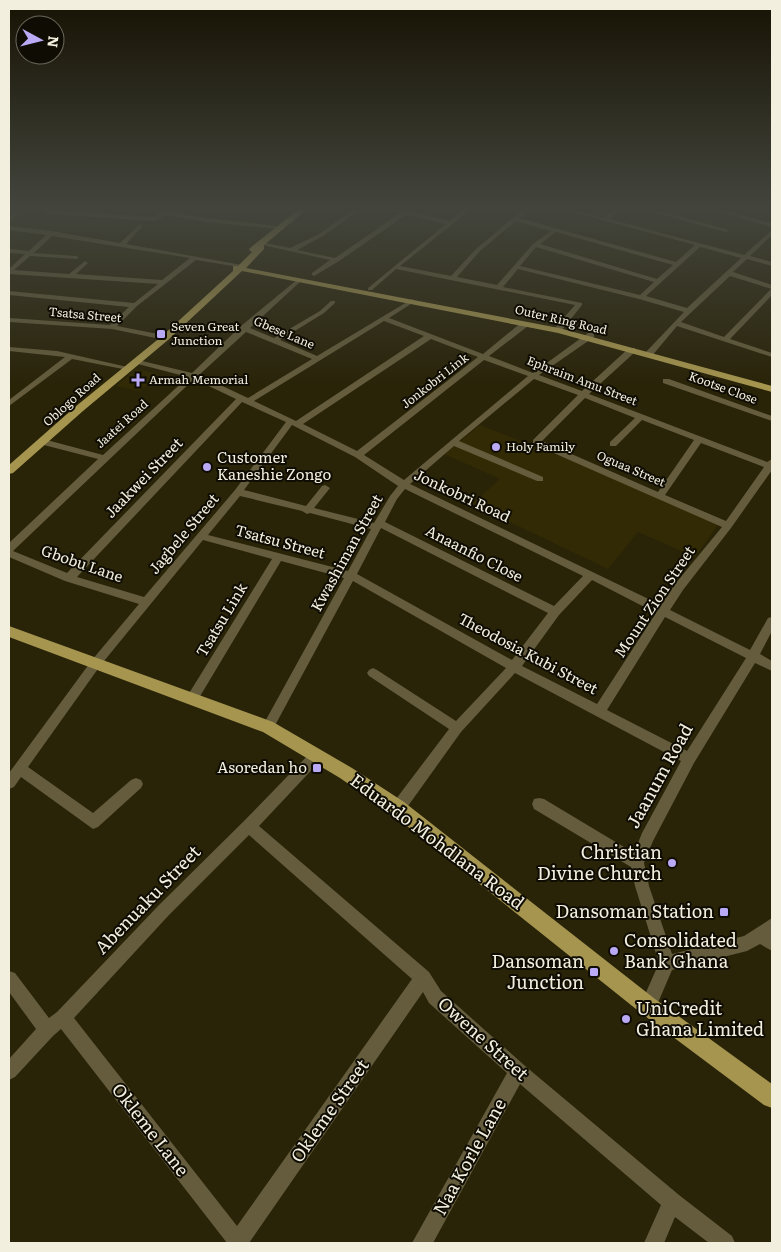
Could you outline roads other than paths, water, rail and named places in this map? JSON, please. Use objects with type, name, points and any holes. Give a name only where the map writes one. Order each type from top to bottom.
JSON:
[{"type":"main road","name":"Oblogo Road","points":[[9,471],[60,425],[137,361],[237,268]]},
{"type":"main road","name":"Outer Ring Road","points":[[246,268],[525,324],[772,384]]},
{"type":"main road","name":"Outer Ring Road","points":[[247,268],[370,289],[559,328],[584,337],[649,353],[772,389]]},
{"type":"main road","name":"Eduardo Mohdlana Road","points":[[9,631],[268,727],[346,773],[398,808],[648,1006],[772,1097]]},
{"type":"street","points":[[70,276],[78,268]]},
{"type":"street","points":[[112,327],[135,305],[181,268]]},
{"type":"street","points":[[314,274],[323,268]]},
{"type":"street","points":[[370,289],[393,268]]},
{"type":"street","points":[[403,268],[580,304],[559,328]]},
{"type":"street","points":[[453,278],[462,268]]},
{"type":"street","points":[[499,287],[515,268]]},
{"type":"street","points":[[522,268],[641,297],[689,311]]},
{"type":"street","points":[[615,268],[658,281]]},
{"type":"street","points":[[641,297],[671,268]]},
{"type":"street","points":[[649,353],[676,323],[733,268]]},
{"type":"street","points":[[9,272],[165,282]]},
{"type":"street","points":[[728,273],[772,287]]},
{"type":"street","name":"Jaatei Road","points":[[10,554],[103,458],[299,280]]},
{"type":"street","points":[[725,340],[772,291]]},
{"type":"street","points":[[9,293],[135,305]]},
{"type":"street","name":"Jaakwei Street","points":[[69,578],[244,400],[412,301]]},
{"type":"street","points":[[276,340],[322,312],[333,302]]},
{"type":"street","name":"Ephraim Amu Street","points":[[383,318],[483,358],[771,465]]},
{"type":"street","name":"Tsatsa Street","points":[[9,320],[112,327],[162,337]]},
{"type":"street","points":[[676,323],[772,355]]},
{"type":"street","name":"Jonkobri Link","points":[[358,455],[525,324]]},
{"type":"street","name":"Gbese Lane","points":[[244,328],[316,358]]},
{"type":"street","name":"Jagbele Street","points":[[9,784],[96,663],[294,422],[430,336]]},
{"type":"street","name":"Kwashiman Street","points":[[268,727],[393,498],[404,485],[453,442],[584,337]]},
{"type":"street","points":[[9,349],[71,356],[128,368]]},
{"type":"street","name":"Oguaa Street","points":[[632,350],[536,442],[728,526]]},
{"type":"street","points":[[9,404],[71,356]]},
{"type":"street","name":"Jonkobri Road","points":[[137,361],[194,376],[294,422],[358,455],[404,485],[548,553],[589,576],[772,666]]},
{"type":"street","name":"Kootse Close","points":[[666,381],[772,419]]},
{"type":"street","points":[[613,444],[641,417]]},
{"type":"street","points":[[660,495],[699,439]]},
{"type":"street","points":[[43,442],[103,458]]},
{"type":"street","points":[[453,442],[484,458],[540,478]]},
{"type":"street","name":"Mount Zion Street","points":[[599,711],[679,587],[728,526],[771,465]]},
{"type":"street","points":[[308,510],[326,488]]},
{"type":"street","name":"Anaanfio Close","points":[[238,492],[378,525],[555,612]]},
{"type":"street","name":"Tsatsu Street","points":[[200,536],[352,576]]},
{"type":"street","name":"Gbobu Lane","points":[[10,554],[69,578],[147,602]]},
{"type":"street","name":"Tsatsu Link","points":[[192,699],[278,557]]},
{"type":"street","name":"Theodosia Kubi Street","points":[[352,576],[514,667],[689,760]]},
{"type":"street","points":[[398,808],[456,728],[514,667],[555,612],[589,576]]},
{"type":"street","name":"Jaanum Road","points":[[637,863],[647,838],[689,760],[753,656],[772,621]]},
{"type":"street","points":[[372,673],[456,728]]},
{"type":"street","name":"Abenuaku Street","points":[[9,1071],[47,1030],[63,1018],[164,910],[316,756]]},
{"type":"street","points":[[21,769],[93,822],[136,784]]},
{"type":"street","points":[[539,804],[637,863],[642,886],[660,936],[667,963],[648,1006]]},
{"type":"street","name":"Owene Street","points":[[249,826],[423,978],[435,997],[518,1071],[672,1202],[725,1243]]},
{"type":"street","points":[[667,963],[747,943],[769,935]]},
{"type":"street","name":"Okleme Street","points":[[238,1242],[423,978]]},
{"type":"street","points":[[9,979],[47,1030]]},
{"type":"street","name":"Okleme Lane","points":[[63,1018],[238,1242]]},
{"type":"street","name":"Naa Korle Lane","points":[[422,1243],[518,1071]]},
{"type":"street","points":[[654,1243],[672,1202]]},
{"type":"place","name":"Seven Great Junction","points":[[161,334]]},
{"type":"place","name":"Armah Memorial","points":[[138,380]]},
{"type":"place","name":"Holy Family","points":[[496,447]]},
{"type":"place","name":"Customer Kaneshie Zongo","points":[[207,467]]},
{"type":"place","name":"Asoredan ho","points":[[317,768]]},
{"type":"place","name":"Christian Divine Church","points":[[672,863]]},
{"type":"place","name":"Dansoman Station","points":[[724,912]]},
{"type":"place","name":"Consolidated Bank Ghana","points":[[614,951]]},
{"type":"place","name":"Dansoman Junction","points":[[594,972]]},
{"type":"place","name":"UniCredit Ghana Limited","points":[[626,1019]]}]
